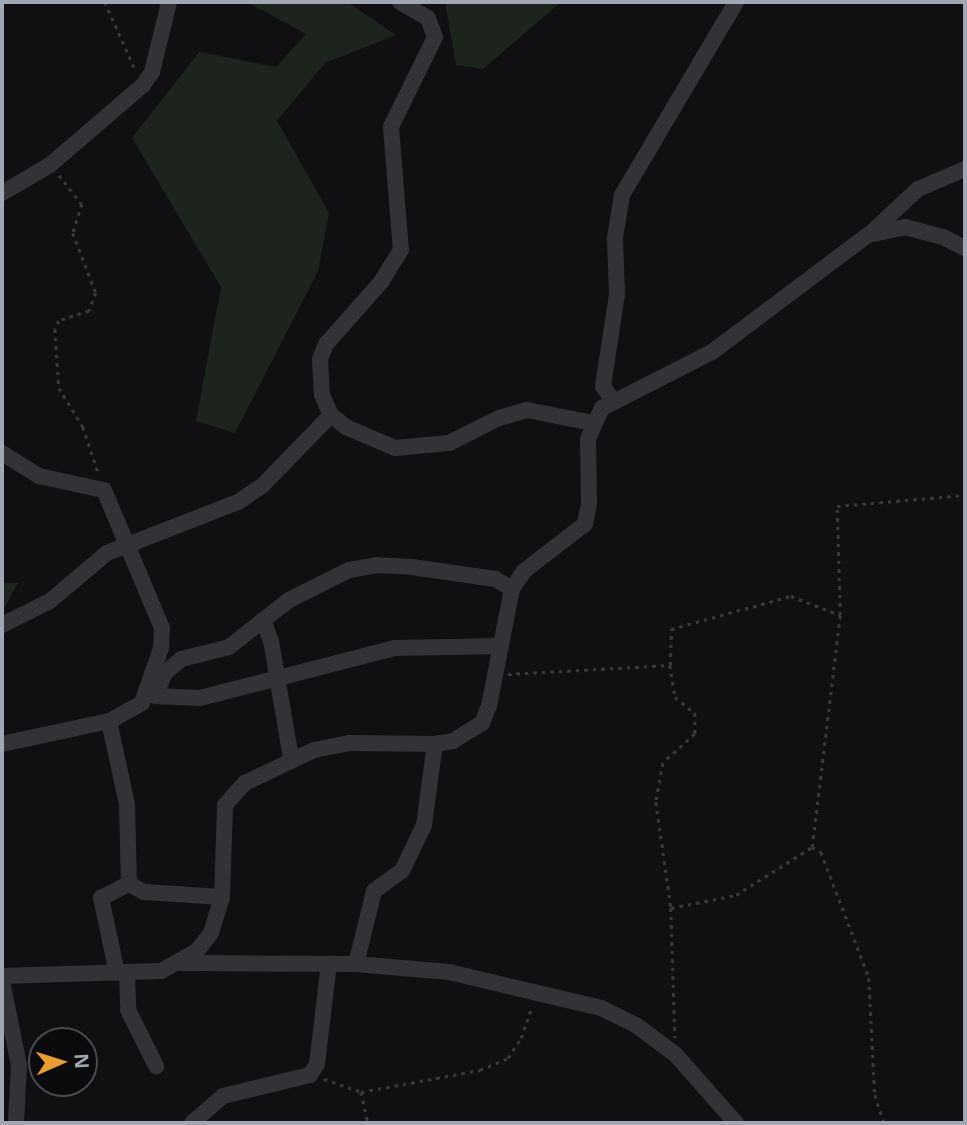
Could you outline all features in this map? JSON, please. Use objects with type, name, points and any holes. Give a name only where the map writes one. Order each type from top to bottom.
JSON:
[{"type":"street","points":[[2,194],[50,165],[143,85],[152,72],[169,2]]},
{"type":"street","points":[[400,2],[428,18],[435,37],[391,127],[401,250],[320,359],[322,395],[331,415],[375,443],[412,449],[449,443],[499,418],[527,410],[592,423]]},
{"type":"street","points":[[613,401],[603,386],[617,295],[615,238],[622,195],[736,2]]},
{"type":"street","points":[[16,1123],[19,1065],[15,1031],[2,979],[161,971],[180,963],[211,933],[222,897],[225,806],[246,783],[291,758],[350,743],[435,744],[453,741],[482,723],[496,674],[512,589],[524,571],[585,524],[592,423],[613,401],[712,352],[868,235],[918,189],[965,169]]},
{"type":"street","points":[[868,235],[905,227],[965,243]]},
{"type":"street","points":[[2,625],[50,601],[107,553],[238,502],[262,486],[331,415]]},
{"type":"street","points":[[2,453],[39,476],[104,490],[162,628],[161,648],[149,699]]},
{"type":"street","points":[[149,699],[165,673],[181,659],[196,652],[219,651],[289,600],[349,570],[376,565],[495,579],[512,589]]},
{"type":"street","points":[[262,621],[278,676],[291,758]]},
{"type":"street","points":[[2,744],[109,721],[149,699],[201,698],[395,648],[501,646]]},
{"type":"street","points":[[109,721],[127,804],[129,884]]},
{"type":"street","points":[[356,964],[374,891],[402,871],[424,825],[435,744]]},
{"type":"street","points":[[129,884],[144,892],[222,897]]},
{"type":"street","points":[[129,884],[102,898],[122,973],[128,1010],[156,1066]]},
{"type":"street","points":[[180,963],[356,964],[449,972],[601,1008],[636,1025],[676,1055],[736,1123]]},
{"type":"street","points":[[192,1123],[223,1096],[310,1075],[319,1052],[329,964]]},
{"type":"path","points":[[105,2],[143,85]]},
{"type":"path","points":[[50,165],[82,204],[74,233],[96,293],[89,312],[59,321],[55,329],[59,388],[83,427],[104,490]]},
{"type":"path","points":[[812,847],[840,615],[836,506],[965,495]]},
{"type":"path","points":[[676,1055],[671,908],[656,802],[658,776],[663,763],[695,734],[695,713],[675,697],[670,665],[671,629],[791,596],[840,615]]},
{"type":"path","points":[[496,674],[670,665]]},
{"type":"path","points":[[671,908],[736,894],[812,847]]},
{"type":"path","points":[[812,847],[821,852],[869,978],[875,1095],[884,1123]]},
{"type":"path","points":[[310,1075],[361,1092],[480,1070],[508,1058],[521,1038],[537,993]]},
{"type":"path","points":[[361,1092],[368,1123]]},
{"type":"shaded area","points":[[247,2],[347,2],[396,35],[325,63],[277,121],[329,213],[318,271],[235,433],[196,421],[221,287],[132,138],[199,52],[276,67],[306,34]]},
{"type":"shaded area","points":[[445,2],[561,2],[483,69],[456,65]]},
{"type":"shaded area","points":[[2,583],[18,583],[2,612]]}]
